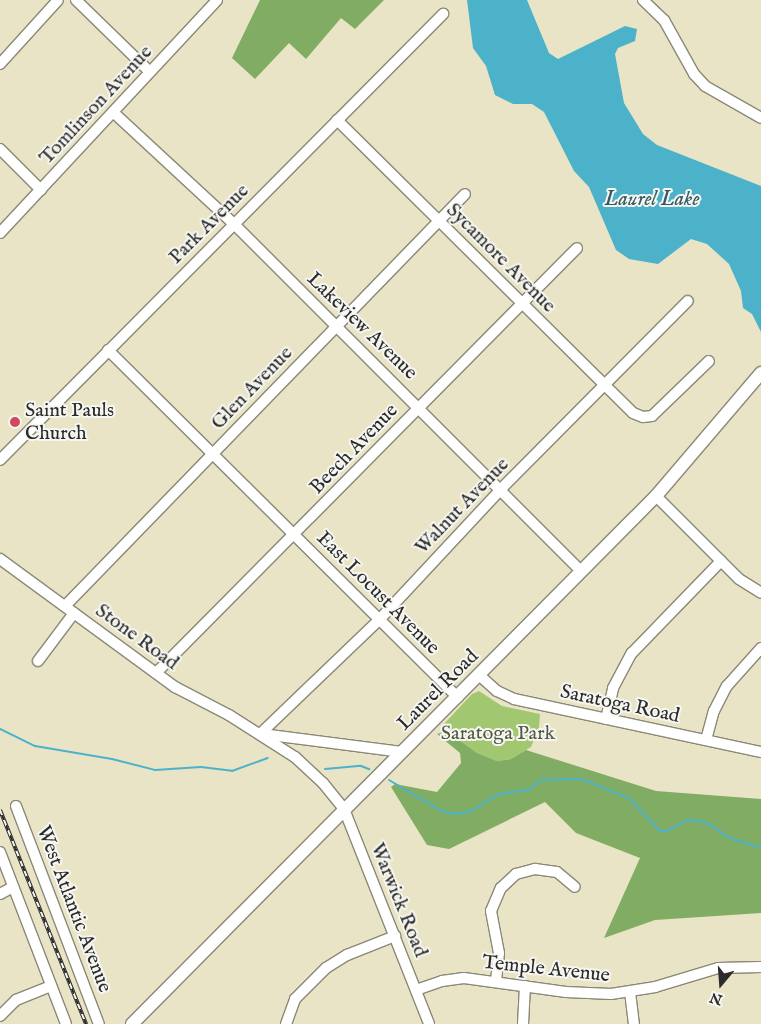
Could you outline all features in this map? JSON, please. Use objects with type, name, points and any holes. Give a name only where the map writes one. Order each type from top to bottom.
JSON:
[{"type":"main road","name":"Laurel Road","points":[[132,1024],[656,496],[761,373]]},
{"type":"street","points":[[0,64],[58,0]]},
{"type":"street","points":[[76,0],[150,72]]},
{"type":"street","name":"Tomlinson Avenue","points":[[0,233],[217,0]]},
{"type":"street","points":[[643,0],[664,20],[694,74],[705,86],[761,118]]},
{"type":"street","name":"Park Avenue","points":[[0,460],[443,14]]},
{"type":"street","name":"Lakeview Avenue","points":[[113,112],[234,224],[581,571]]},
{"type":"street","name":"Sycamore Avenue","points":[[338,120],[522,303],[605,384],[642,417],[652,416],[709,361]]},
{"type":"street","points":[[0,150],[41,190]]},
{"type":"street","name":"Glen Avenue","points":[[65,606],[464,194]]},
{"type":"street","name":"Beech Avenue","points":[[156,673],[296,535],[419,407],[577,248]]},
{"type":"street","name":"Walnut Avenue","points":[[260,734],[378,620],[501,489],[688,301]]},
{"type":"street","name":"East Locust Avenue","points":[[108,350],[296,535],[378,620],[458,697]]},
{"type":"street","points":[[656,496],[744,583],[761,593]]},
{"type":"street","name":"Stone Road","points":[[0,559],[156,673],[260,734],[295,757],[330,792]]},
{"type":"street","points":[[606,719],[618,678],[632,653],[721,561]]},
{"type":"street","points":[[38,662],[74,613]]},
{"type":"street","points":[[706,740],[714,711],[727,686],[761,648]]},
{"type":"street","name":"Saratoga Road","points":[[479,675],[497,691],[514,699],[761,752]]},
{"type":"street","name":"Stone Road","points":[[260,734],[402,752]]},
{"type":"street","name":"Warwick Road","points":[[330,792],[344,809],[429,1024]]},
{"type":"street","name":"West Atlantic Avenue","points":[[16,806],[99,1024]]},
{"type":"street","points":[[0,852],[66,1024]]},
{"type":"street","points":[[496,982],[499,953],[492,907],[501,888],[516,869],[552,871],[574,886]]},
{"type":"street","points":[[0,894],[13,887]]},
{"type":"street","points":[[286,1024],[295,999],[326,968],[347,955],[395,936]]},
{"type":"street","name":"Temple Avenue","points":[[416,990],[456,978],[585,994],[630,992],[718,968],[761,967]]},
{"type":"street","points":[[0,1016],[16,1000],[51,986]]},
{"type":"street","points":[[523,1024],[525,986]]},
{"type":"street","points":[[630,992],[634,1024]]},
{"type":"green space","points":[[260,0],[384,0],[355,29],[341,18],[306,59],[289,43],[255,79],[232,58]]},
{"type":"green space","name":"Saratoga Park","points":[[479,691],[502,706],[540,714],[539,727],[531,747],[511,759],[497,761],[477,753],[447,731],[443,725],[472,694]]},
{"type":"green space","points":[[447,731],[477,753],[497,761],[511,759],[526,750],[656,791],[761,799],[761,913],[655,920],[604,938],[640,858],[576,833],[545,802],[449,849],[427,845],[391,787],[395,784],[437,792],[461,763],[460,753],[437,734]]},
{"type":"water","name":"Laurel Lake","points":[[467,0],[527,0],[549,53],[558,59],[625,26],[637,29],[635,41],[618,48],[615,54],[624,103],[643,134],[657,145],[761,186],[761,332],[752,314],[743,308],[741,291],[729,264],[707,244],[691,239],[658,264],[629,259],[616,250],[589,187],[574,171],[544,112],[532,104],[513,104],[495,95],[486,66],[473,48]]},
{"type":"waterway","points":[[0,729],[35,746],[112,759],[155,770],[201,767],[232,771],[268,758]]},
{"type":"waterway","points":[[325,769],[361,766],[369,769]]},
{"type":"waterway","points":[[389,780],[442,811],[455,814],[469,812],[499,794],[529,790],[540,780],[581,779],[629,798],[660,831],[668,831],[684,821],[696,820],[711,825],[729,838],[761,848]]},
{"type":"railway","points":[[0,810],[86,1024]]},
{"type":"place","name":"Saint Pauls Church","points":[[15,422]]}]
